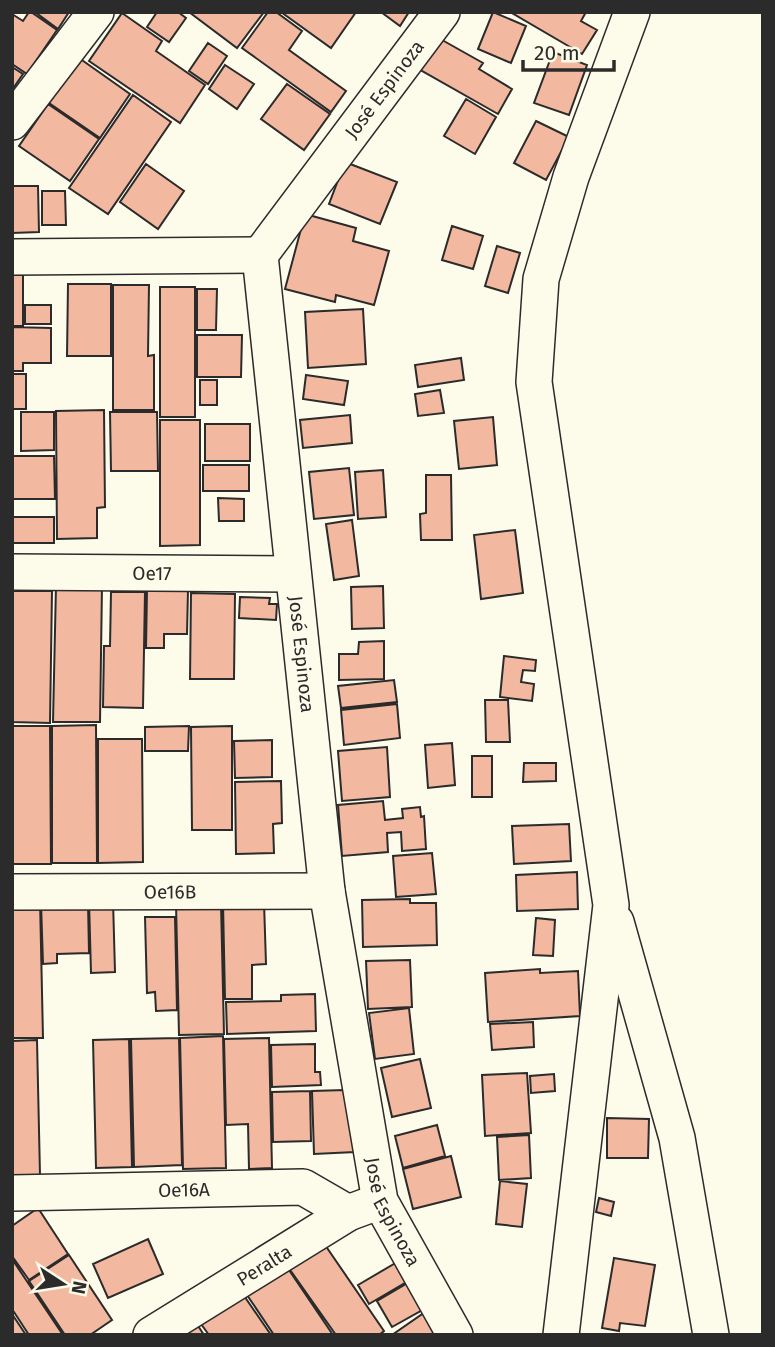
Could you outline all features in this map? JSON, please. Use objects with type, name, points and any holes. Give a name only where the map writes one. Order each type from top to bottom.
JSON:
[{"type":"street","points":[[12,122],[96,12]]},
{"type":"street","name":"José Espinoza","points":[[442,12],[260,255],[327,891],[380,1201],[455,1335]]},
{"type":"street","points":[[632,12],[571,177],[541,279],[534,382],[611,905],[677,1138],[711,1335]]},
{"type":"street","points":[[12,257],[260,255]]},
{"type":"street","name":"Oe17","points":[[12,572],[293,574]]},
{"type":"street","name":"Oe16B","points":[[12,891],[327,891]]},
{"type":"street","points":[[561,1335],[611,905]]},
{"type":"street","name":"Oe16A","points":[[12,1193],[303,1187],[348,1213]]},
{"type":"street","name":"Peralta","points":[[151,1335],[348,1213],[380,1201]]},
{"type":"building","points":[[29,12],[57,30],[27,74],[12,64],[12,14],[23,21]]},
{"type":"building","points":[[35,12],[69,12],[58,29]]},
{"type":"building","points":[[157,12],[178,12],[186,18],[169,42],[147,27]]},
{"type":"building","points":[[189,12],[264,12],[237,48]]},
{"type":"building","points":[[268,12],[276,12],[302,31],[289,50],[346,91],[331,112],[242,48]]},
{"type":"building","points":[[281,12],[356,12],[331,48]]},
{"type":"building","points":[[381,12],[409,12],[400,26]]},
{"type":"building","points":[[493,12],[526,26],[511,63],[478,49]]},
{"type":"building","points":[[513,12],[586,12],[581,21],[597,30],[582,54]]},
{"type":"building","points":[[122,13],[162,41],[156,51],[205,85],[180,123],[89,61]]},
{"type":"building","points":[[435,36],[483,63],[479,69],[512,89],[498,114],[417,68]]},
{"type":"building","points":[[208,43],[227,56],[208,84],[189,71]]},
{"type":"building","points":[[553,52],[587,65],[569,115],[534,103]]},
{"type":"building","points":[[79,58],[130,94],[100,138],[49,103]]},
{"type":"building","points":[[225,65],[254,84],[237,109],[209,89]]},
{"type":"building","points":[[12,67],[23,74],[12,90]]},
{"type":"building","points":[[287,84],[330,114],[304,150],[261,119]]},
{"type":"building","points":[[133,95],[171,122],[108,214],[69,188]]},
{"type":"building","points":[[466,99],[496,117],[475,154],[444,136]]},
{"type":"building","points":[[48,104],[99,139],[70,181],[19,146]]},
{"type":"building","points":[[536,121],[569,137],[546,180],[514,163]]},
{"type":"building","points":[[345,162],[397,182],[380,224],[329,204]]},
{"type":"building","points":[[146,164],[184,191],[158,229],[120,202]]},
{"type":"building","points":[[12,186],[38,186],[39,232],[12,233]]},
{"type":"building","points":[[42,191],[65,191],[66,225],[42,225]]},
{"type":"building","points":[[305,214],[356,228],[353,241],[389,251],[374,305],[336,295],[335,302],[285,289]]},
{"type":"building","points":[[452,226],[483,236],[473,269],[442,260]]},
{"type":"building","points":[[497,246],[520,253],[508,293],[485,286]]},
{"type":"building","points":[[12,275],[23,275],[23,326],[12,326]]},
{"type":"building","points":[[68,284],[111,284],[111,356],[67,356]]},
{"type":"building","points":[[113,285],[149,285],[148,356],[154,355],[154,410],[113,410]]},
{"type":"building","points":[[160,287],[195,287],[195,417],[160,417]]},
{"type":"building","points":[[197,289],[217,289],[216,330],[197,330]]},
{"type":"building","points":[[25,305],[51,305],[51,324],[25,324]]},
{"type":"building","points":[[363,309],[366,364],[308,368],[305,312]]},
{"type":"building","points":[[12,327],[51,328],[51,363],[23,363],[23,371],[12,371]]},
{"type":"building","points":[[197,335],[242,335],[241,377],[197,377]]},
{"type":"building","points":[[461,358],[464,380],[418,387],[415,365]]},
{"type":"building","points":[[12,374],[26,374],[26,409],[12,409]]},
{"type":"building","points":[[306,375],[348,381],[344,405],[303,399]]},
{"type":"building","points":[[200,380],[217,380],[217,405],[200,405]]},
{"type":"building","points":[[440,390],[444,413],[418,416],[415,394]]},
{"type":"building","points":[[104,410],[105,507],[97,508],[97,538],[57,539],[56,411]]},
{"type":"building","points":[[21,412],[54,412],[54,450],[21,451]]},
{"type":"building","points":[[110,412],[157,412],[158,471],[111,471]]},
{"type":"building","points":[[350,415],[352,443],[303,448],[300,420]]},
{"type":"building","points":[[493,417],[497,465],[459,469],[454,421]]},
{"type":"building","points":[[160,420],[200,420],[200,545],[160,546]]},
{"type":"building","points":[[205,424],[250,424],[250,461],[205,461]]},
{"type":"building","points":[[12,456],[54,456],[55,499],[12,499]]},
{"type":"building","points":[[203,465],[249,465],[249,491],[203,491]]},
{"type":"building","points":[[349,468],[354,515],[314,519],[309,472]]},
{"type":"building","points":[[383,470],[386,517],[358,519],[355,472]]},
{"type":"building","points":[[426,475],[451,475],[452,540],[421,540],[420,514],[426,513]]},
{"type":"building","points":[[218,498],[244,499],[244,521],[219,521]]},
{"type":"building","points":[[12,517],[54,517],[54,543],[12,543]]},
{"type":"building","points":[[352,520],[359,576],[334,580],[326,524]]},
{"type":"building","points":[[515,530],[523,593],[481,599],[474,535]]},
{"type":"building","points":[[56,585],[102,586],[100,722],[53,722]]},
{"type":"building","points":[[383,586],[384,628],[352,629],[351,587]]},
{"type":"building","points":[[147,590],[188,590],[187,634],[164,634],[164,648],[146,648]]},
{"type":"building","points":[[12,591],[52,591],[50,723],[12,722]]},
{"type":"building","points":[[111,592],[145,592],[143,708],[103,707],[104,646],[110,646]]},
{"type":"building","points":[[191,593],[235,594],[234,679],[190,679]]},
{"type":"building","points":[[240,597],[270,598],[269,604],[277,604],[276,620],[239,618]]},
{"type":"building","points":[[384,641],[384,679],[339,680],[339,654],[358,654],[359,642]]},
{"type":"building","points":[[504,656],[536,660],[535,671],[523,670],[521,682],[534,684],[532,701],[500,697]]},
{"type":"building","points":[[394,680],[397,702],[341,708],[338,686]]},
{"type":"building","points":[[485,700],[508,700],[510,742],[486,742]]},
{"type":"building","points":[[397,704],[400,738],[344,745],[341,710]]},
{"type":"building","points":[[96,725],[97,863],[52,863],[52,726]]},
{"type":"building","points":[[12,726],[50,726],[51,864],[12,864]]},
{"type":"building","points":[[189,726],[188,751],[145,751],[145,727]]},
{"type":"building","points":[[232,726],[232,830],[192,830],[191,727]]},
{"type":"building","points":[[98,739],[142,739],[143,862],[98,863]]},
{"type":"building","points":[[272,740],[272,777],[235,778],[234,741]]},
{"type":"building","points":[[452,743],[455,785],[428,788],[425,745]]},
{"type":"building","points":[[387,747],[390,797],[342,801],[338,751]]},
{"type":"building","points":[[472,756],[492,756],[492,797],[472,797]]},
{"type":"building","points":[[524,763],[556,763],[556,781],[523,782]]},
{"type":"building","points":[[281,781],[282,823],[273,824],[274,853],[236,854],[235,782]]},
{"type":"building","points":[[383,801],[385,820],[403,818],[402,809],[420,807],[421,817],[424,816],[426,849],[402,851],[401,832],[387,833],[388,852],[342,856],[338,805]]},
{"type":"building","points":[[569,824],[571,861],[514,864],[512,826]]},
{"type":"building","points":[[432,853],[436,894],[396,897],[393,856]]},
{"type":"building","points":[[577,872],[578,909],[517,911],[516,875]]},
{"type":"building","points":[[410,899],[410,903],[436,903],[437,945],[363,947],[362,900]]},
{"type":"building","points":[[12,900],[40,900],[43,1038],[12,1038]]},
{"type":"building","points":[[113,900],[115,972],[91,973],[89,901]]},
{"type":"building","points":[[88,902],[89,953],[57,954],[57,963],[43,964],[41,903]]},
{"type":"building","points":[[264,902],[266,964],[252,965],[252,999],[225,999],[223,903]]},
{"type":"building","points":[[221,903],[224,1034],[179,1035],[176,904]]},
{"type":"building","points":[[145,917],[175,917],[177,1010],[156,1011],[155,992],[147,993]]},
{"type":"building","points":[[536,918],[555,920],[553,956],[533,955]]},
{"type":"building","points":[[410,960],[412,1007],[368,1009],[366,961]]},
{"type":"building","points":[[540,969],[540,973],[578,971],[580,1016],[488,1022],[485,973]]},
{"type":"building","points":[[315,994],[316,1031],[227,1034],[226,1002],[281,1001],[281,995]]},
{"type":"building","points":[[409,1008],[414,1054],[375,1059],[369,1013]]},
{"type":"building","points":[[533,1022],[534,1047],[492,1050],[490,1024]]},
{"type":"building","points":[[223,1036],[226,1168],[183,1169],[180,1038]]},
{"type":"building","points":[[179,1038],[182,1165],[134,1167],[131,1039]]},
{"type":"building","points":[[269,1038],[272,1168],[249,1169],[248,1124],[226,1125],[224,1039]]},
{"type":"building","points":[[129,1039],[132,1167],[96,1168],[93,1040]]},
{"type":"building","points":[[37,1040],[40,1175],[12,1176],[12,1041]]},
{"type":"building","points":[[315,1044],[315,1072],[320,1072],[321,1085],[272,1087],[271,1045]]},
{"type":"building","points":[[420,1059],[431,1108],[392,1117],[381,1068]]},
{"type":"building","points":[[527,1073],[531,1133],[485,1136],[482,1075]]},
{"type":"building","points":[[554,1074],[555,1091],[531,1093],[530,1076]]},
{"type":"building","points":[[345,1090],[355,1152],[314,1154],[312,1091]]},
{"type":"building","points":[[310,1091],[311,1141],[273,1142],[272,1092]]},
{"type":"building","points":[[607,1118],[649,1119],[648,1158],[607,1158]]},
{"type":"building","points":[[437,1125],[445,1156],[403,1168],[395,1136]]},
{"type":"building","points":[[529,1135],[531,1178],[499,1180],[497,1137]]},
{"type":"building","points":[[451,1156],[461,1197],[413,1209],[403,1169]]},
{"type":"building","points":[[500,1181],[527,1184],[522,1227],[496,1224]]},
{"type":"building","points":[[599,1198],[614,1202],[611,1216],[596,1212]]},
{"type":"building","points":[[38,1208],[68,1254],[29,1280],[12,1256],[12,1226]]},
{"type":"building","points":[[148,1239],[163,1274],[108,1298],[93,1264]]},
{"type":"building","points":[[323,1242],[384,1331],[379,1335],[336,1335],[288,1267]]},
{"type":"building","points":[[69,1255],[112,1320],[90,1335],[65,1335],[29,1281]]},
{"type":"building","points":[[404,1258],[415,1277],[369,1304],[358,1285]]},
{"type":"building","points":[[614,1258],[655,1265],[645,1326],[620,1323],[619,1331],[602,1328]]},
{"type":"building","points":[[12,1259],[63,1335],[29,1335],[12,1309]]},
{"type":"building","points":[[287,1267],[333,1335],[274,1335],[247,1295]]},
{"type":"building","points":[[418,1277],[433,1304],[392,1327],[377,1301]]},
{"type":"building","points":[[238,1287],[271,1335],[209,1335],[196,1317]]},
{"type":"building","points":[[431,1308],[444,1326],[430,1335],[392,1335]]},
{"type":"building","points":[[12,1314],[26,1335],[12,1335]]},
{"type":"building","points":[[193,1318],[204,1335],[170,1335]]}]
